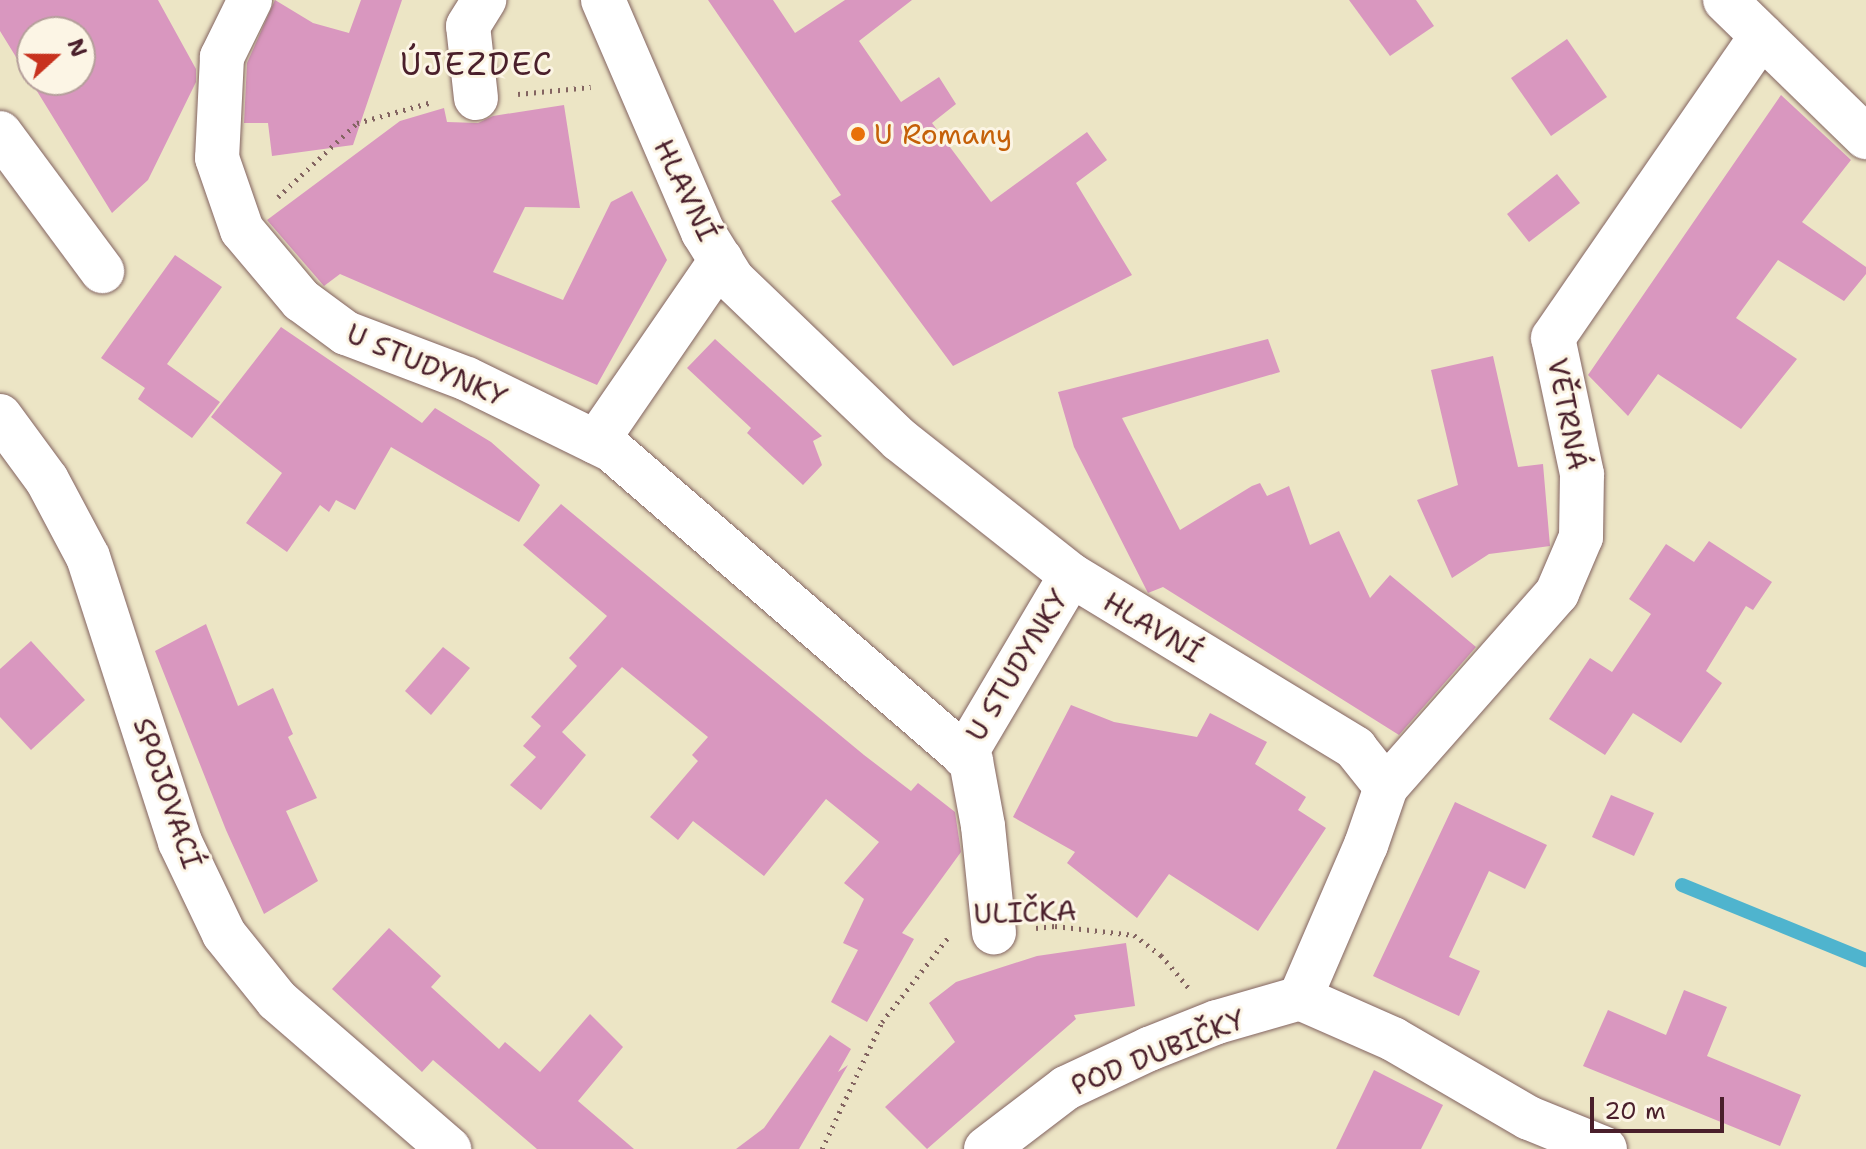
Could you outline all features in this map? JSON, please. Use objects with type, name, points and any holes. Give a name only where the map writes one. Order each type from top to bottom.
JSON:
[{"type":"street","name":"U STUDYNKY","points":[[250,0],[222,57],[217,158],[242,230],[301,300],[346,333],[467,379],[612,450],[971,761],[983,826],[994,932]]},
{"type":"street","points":[[476,98],[468,26],[484,0]]},
{"type":"street","name":"HLAVNÍ","points":[[603,0],[636,83],[703,232],[733,280],[900,440],[1071,575],[1355,748],[1386,787]]},
{"type":"street","points":[[1725,0],[1866,137]]},
{"type":"street","name":"VĚTRNÁ","points":[[1386,787],[1557,593],[1581,537],[1582,474],[1553,338],[1761,36]]},
{"type":"street","points":[[0,133],[102,271]]},
{"type":"street","points":[[596,442],[721,260]]},
{"type":"street","name":"SPOJOVACÍ","points":[[0,416],[47,480],[88,557],[180,842],[224,934],[277,1000],[449,1149]]},
{"type":"street","name":"U STUDYNKY","points":[[964,756],[1071,575]]},
{"type":"street","points":[[1386,787],[1366,845],[1300,998],[1393,1039],[1529,1118],[1605,1149]]},
{"type":"street","name":"POD DUBIČKY","points":[[986,1149],[1066,1088],[1149,1049],[1217,1022],[1300,998]]},
{"type":"path","points":[[242,230],[357,123],[436,101],[636,83]]},
{"type":"path","name":"ULIČKA","points":[[822,1149],[882,1022],[950,935],[1055,926],[1134,935],[1161,955],[1217,1022]]},
{"type":"building","points":[[0,0],[158,0],[196,69],[196,82],[148,180],[112,213],[40,96],[96,96],[96,16],[16,16],[16,57],[0,31]]},
{"type":"building","points":[[275,0],[313,23],[349,33],[361,0],[402,0],[353,145],[272,156],[268,123],[244,123],[247,63]]},
{"type":"building","points":[[708,0],[773,0],[795,33],[845,0],[912,0],[859,41],[901,102],[939,77],[956,104],[932,123],[991,202],[1087,132],[1107,160],[1076,183],[1132,275],[953,366],[831,201],[841,195]]},
{"type":"building","points":[[1349,0],[1416,0],[1434,26],[1390,56]]},
{"type":"building","points":[[1567,39],[1607,97],[1551,136],[1511,78]]},
{"type":"building","points":[[1781,95],[1851,160],[1802,222],[1866,267],[1866,274],[1844,301],[1778,260],[1736,318],[1797,359],[1741,429],[1658,374],[1628,416],[1588,375]]},
{"type":"building","points":[[564,105],[580,208],[525,207],[493,272],[563,300],[611,202],[632,191],[667,260],[597,385],[340,274],[324,286],[267,220],[400,121],[444,108],[447,122],[478,123],[493,116]]},
{"type":"building","points":[[1557,174],[1580,203],[1529,242],[1507,214]]},
{"type":"building","points":[[175,255],[222,287],[167,364],[220,402],[192,438],[138,399],[145,388],[101,358]]},
{"type":"building","points":[[281,327],[422,423],[435,408],[491,442],[540,485],[519,522],[391,447],[355,510],[336,500],[329,512],[320,505],[287,552],[246,523],[282,473],[211,417]]},
{"type":"building","points":[[715,339],[822,436],[813,441],[822,465],[803,485],[747,433],[751,428],[687,368]]},
{"type":"building","points":[[1268,339],[1280,372],[1122,418],[1180,530],[1252,486],[1260,483],[1267,496],[1289,486],[1310,545],[1339,531],[1370,598],[1390,575],[1476,647],[1399,735],[1163,587],[1148,593],[1074,447],[1058,392]]},
{"type":"building","points":[[1493,356],[1518,467],[1543,464],[1550,546],[1489,554],[1452,578],[1417,500],[1458,485],[1431,370]]},
{"type":"building","points":[[561,504],[864,755],[911,791],[918,783],[955,812],[961,852],[902,933],[914,939],[867,1022],[831,1002],[858,950],[843,943],[864,899],[844,883],[879,842],[826,799],[764,876],[693,821],[678,840],[650,817],[698,761],[692,755],[708,737],[622,667],[562,732],[586,755],[541,810],[510,785],[536,757],[523,746],[541,726],[531,717],[577,666],[569,658],[607,616],[523,545]]},
{"type":"building","points":[[1709,541],[1772,582],[1753,610],[1746,606],[1706,671],[1722,683],[1681,743],[1633,713],[1605,755],[1549,719],[1590,658],[1612,672],[1651,614],[1629,599],[1666,544],[1694,562]]},
{"type":"building","points":[[206,624],[238,706],[273,688],[293,734],[288,737],[317,798],[286,811],[318,881],[264,914],[226,830],[155,651]]},
{"type":"building","points":[[31,641],[85,700],[31,750],[0,717],[0,669]]},
{"type":"building","points":[[443,647],[470,668],[431,715],[405,691]]},
{"type":"building","points":[[1071,705],[1114,722],[1197,737],[1210,713],[1267,742],[1255,764],[1306,797],[1298,810],[1326,828],[1258,931],[1169,874],[1137,918],[1067,863],[1075,852],[1013,817]]},
{"type":"building","points":[[1611,795],[1654,813],[1634,856],[1592,837]]},
{"type":"building","points":[[1455,802],[1547,845],[1525,889],[1489,871],[1449,957],[1480,971],[1459,1016],[1373,976]]},
{"type":"building","points":[[389,928],[441,976],[431,987],[499,1049],[505,1042],[540,1072],[590,1014],[623,1047],[578,1101],[634,1149],[537,1149],[433,1060],[422,1072],[332,989]]},
{"type":"building","points":[[1126,943],[1135,1006],[1074,1015],[1076,1019],[927,1149],[885,1107],[955,1042],[929,1003],[956,982],[1037,956]]},
{"type":"building","points":[[1684,990],[1727,1007],[1707,1056],[1801,1095],[1780,1146],[1583,1066],[1608,1010],[1666,1035]]},
{"type":"building","points":[[830,1035],[851,1049],[838,1072],[848,1065],[799,1149],[736,1149],[764,1128]]},
{"type":"building","points":[[1374,1070],[1443,1105],[1421,1149],[1336,1149]]},
{"type":"waterway","points":[[1682,885],[1866,960]]},
{"type":"place","name":"U Romany","points":[[858,134]]},
{"type":"district","name":"ÚJEZDEC","points":[[477,64]]}]
